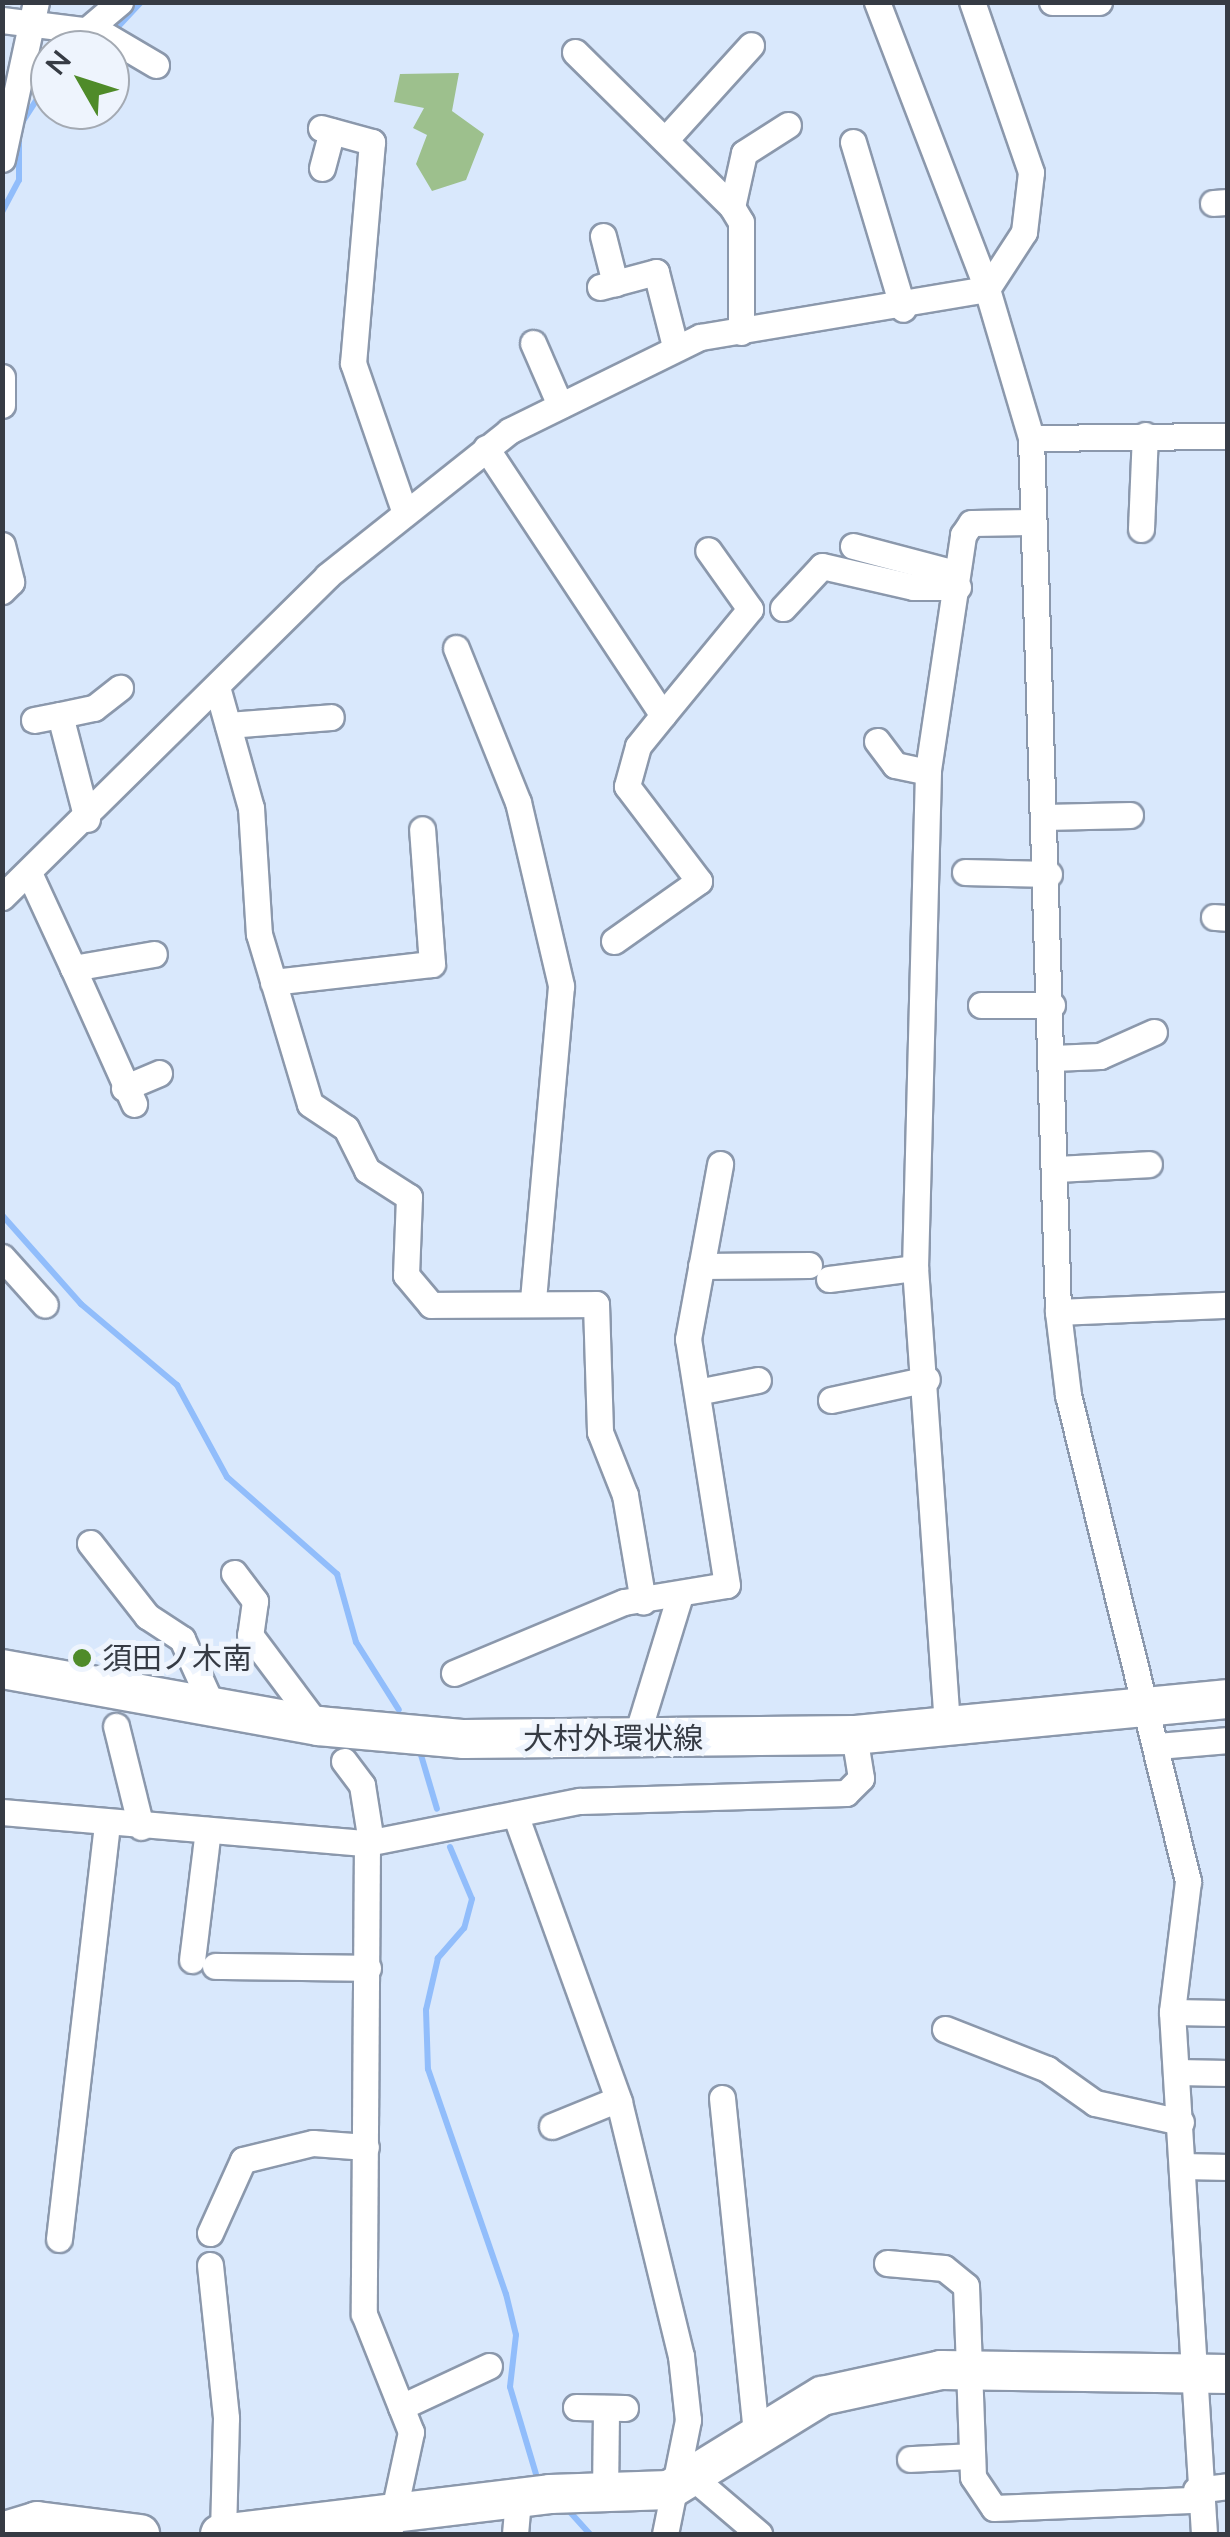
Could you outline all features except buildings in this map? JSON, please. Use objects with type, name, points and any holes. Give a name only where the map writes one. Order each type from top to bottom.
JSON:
[{"type":"main road","name":"大村外環状線","points":[[2,1670],[318,1726],[464,1739],[854,1735],[1228,1699]]},
{"type":"main road","points":[[222,2534],[516,2516],[606,2494],[680,2483],[756,2432],[822,2396],[969,2368],[1228,2374]]},
{"type":"main road","points":[[2,2532],[36,2521],[140,2534]]},
{"type":"street","points":[[103,30],[120,2]]},
{"type":"street","points":[[877,2],[988,289],[1031,438],[1049,874],[1058,1312],[1068,1395],[1151,1704],[1188,1880],[1172,2012],[1183,2166],[1187,2373],[1204,2534]]},
{"type":"street","points":[[2,897],[30,875],[217,687],[404,510],[486,448],[675,346],[741,332],[903,309],[988,289],[1024,232],[1031,172],[972,2]]},
{"type":"street","points":[[1052,2],[1098,2]]},
{"type":"street","points":[[2,159],[21,16],[83,30]]},
{"type":"street","points":[[666,140],[751,45]]},
{"type":"street","points":[[130,50],[156,65]]},
{"type":"street","points":[[575,52],[732,207],[740,222],[741,332]]},
{"type":"street","points":[[732,207],[744,153],[788,125]]},
{"type":"street","points":[[322,168],[326,130],[372,142],[353,363],[404,510]]},
{"type":"street","points":[[853,142],[903,309]]},
{"type":"street","points":[[602,236],[607,285],[656,272],[675,346]]},
{"type":"street","points":[[533,343],[560,405]]},
{"type":"street","points":[[2,377],[2,405]]},
{"type":"street","points":[[1141,529],[1146,435]]},
{"type":"street","points":[[1031,438],[1228,436]]},
{"type":"street","points":[[486,448],[664,715]]},
{"type":"street","points":[[947,1725],[927,1379],[914,1268],[928,772],[971,523],[1032,522]]},
{"type":"street","points":[[2,545],[11,582],[2,591]]},
{"type":"street","points":[[614,941],[699,881],[627,786],[638,746],[750,610],[713,557],[738,546]]},
{"type":"street","points":[[853,546],[959,580]]},
{"type":"street","points":[[783,608],[822,566],[913,587],[959,580]]},
{"type":"street","points":[[456,648],[518,802],[561,986],[533,1301]]},
{"type":"street","points":[[217,687],[251,808],[252,878],[273,982],[310,1104],[346,1128],[367,1170],[415,1191],[406,1274],[431,1305],[533,1301],[596,1304],[600,1432],[625,1495],[643,1601]]},
{"type":"street","points":[[34,720],[94,708],[120,688]]},
{"type":"street","points":[[60,715],[87,819]]},
{"type":"street","points":[[228,725],[331,718]]},
{"type":"street","points":[[877,742],[895,765],[928,772]]},
{"type":"street","points":[[1046,817],[1130,815]]},
{"type":"street","points":[[273,982],[432,964],[422,829]]},
{"type":"street","points":[[966,872],[1049,874]]},
{"type":"street","points":[[30,875],[128,1096],[159,1073]]},
{"type":"street","points":[[73,968],[154,954]]},
{"type":"street","points":[[981,1006],[1052,1006]]},
{"type":"street","points":[[1053,1058],[1100,1056],[1154,1032]]},
{"type":"street","points":[[454,1672],[643,1601],[679,1598],[727,1585],[688,1339],[720,1164]]},
{"type":"street","points":[[1055,1169],[1149,1164]]},
{"type":"street","points":[[2,1257],[45,1305]]},
{"type":"street","points":[[701,1266],[819,1272],[914,1268]]},
{"type":"street","points":[[1058,1312],[1228,1306]]},
{"type":"street","points":[[832,1400],[927,1379]]},
{"type":"street","points":[[697,1392],[758,1380]]},
{"type":"street","points":[[90,1543],[146,1616],[182,1639],[214,1710]]},
{"type":"street","points":[[234,1572],[254,1601],[250,1634],[318,1726]]},
{"type":"street","points":[[636,1738],[679,1598]]},
{"type":"street","points":[[116,1726],[141,1827]]},
{"type":"street","points":[[2,1812],[107,1826],[369,1842],[580,1800],[846,1793],[861,1778],[854,1735]]},
{"type":"street","points":[[1158,1746],[1228,1740]]},
{"type":"street","points":[[344,1761],[362,1785],[369,1842],[364,2314],[411,2432],[393,2523]]},
{"type":"street","points":[[515,1814],[618,2099],[682,2356],[688,2420],[680,2483],[665,2534]]},
{"type":"street","points":[[59,2238],[107,1826]]},
{"type":"street","points":[[208,1830],[203,1963],[368,1968]]},
{"type":"street","points":[[1172,2012],[1228,2012]]},
{"type":"street","points":[[944,2028],[1046,2069],[1095,2103],[1180,2122]]},
{"type":"street","points":[[1177,2072],[1228,2072]]},
{"type":"street","points":[[722,2098],[756,2432]]},
{"type":"street","points":[[552,2126],[618,2099]]},
{"type":"street","points":[[210,2234],[243,2160],[313,2143],[366,2148]]},
{"type":"street","points":[[1183,2166],[1228,2167]]},
{"type":"street","points":[[888,2263],[944,2268],[966,2286],[973,2477],[994,2508],[1197,2495],[1228,2486]]},
{"type":"street","points":[[210,2265],[226,2418],[222,2534]]},
{"type":"street","points":[[401,2407],[489,2366]]},
{"type":"street","points":[[576,2407],[616,2408],[606,2494]]},
{"type":"street","points":[[910,2459],[972,2456]]},
{"type":"street","points":[[680,2483],[758,2534]]},
{"type":"green space","points":[[459,73],[452,111],[484,134],[466,180],[432,191],[416,164],[427,135],[413,128],[424,108],[394,102],[400,74]]},
{"type":"waterway","points":[[115,30],[141,2]]},
{"type":"waterway","points":[[21,124],[30,110]]},
{"type":"waterway","points":[[2,212],[19,180],[19,136]]},
{"type":"waterway","points":[[2,1215],[81,1304],[177,1385],[227,1477],[337,1574],[356,1642],[399,1710]]},
{"type":"waterway","points":[[421,1755],[437,1809]]},
{"type":"waterway","points":[[450,1847],[472,1899],[464,1928],[438,1958],[426,2010],[428,2069],[506,2294],[516,2335],[510,2387],[536,2474]]},
{"type":"waterway","points":[[570,2512],[590,2534]]},
{"type":"place","name":"須田ノ木南","points":[[82,1658]]}]
